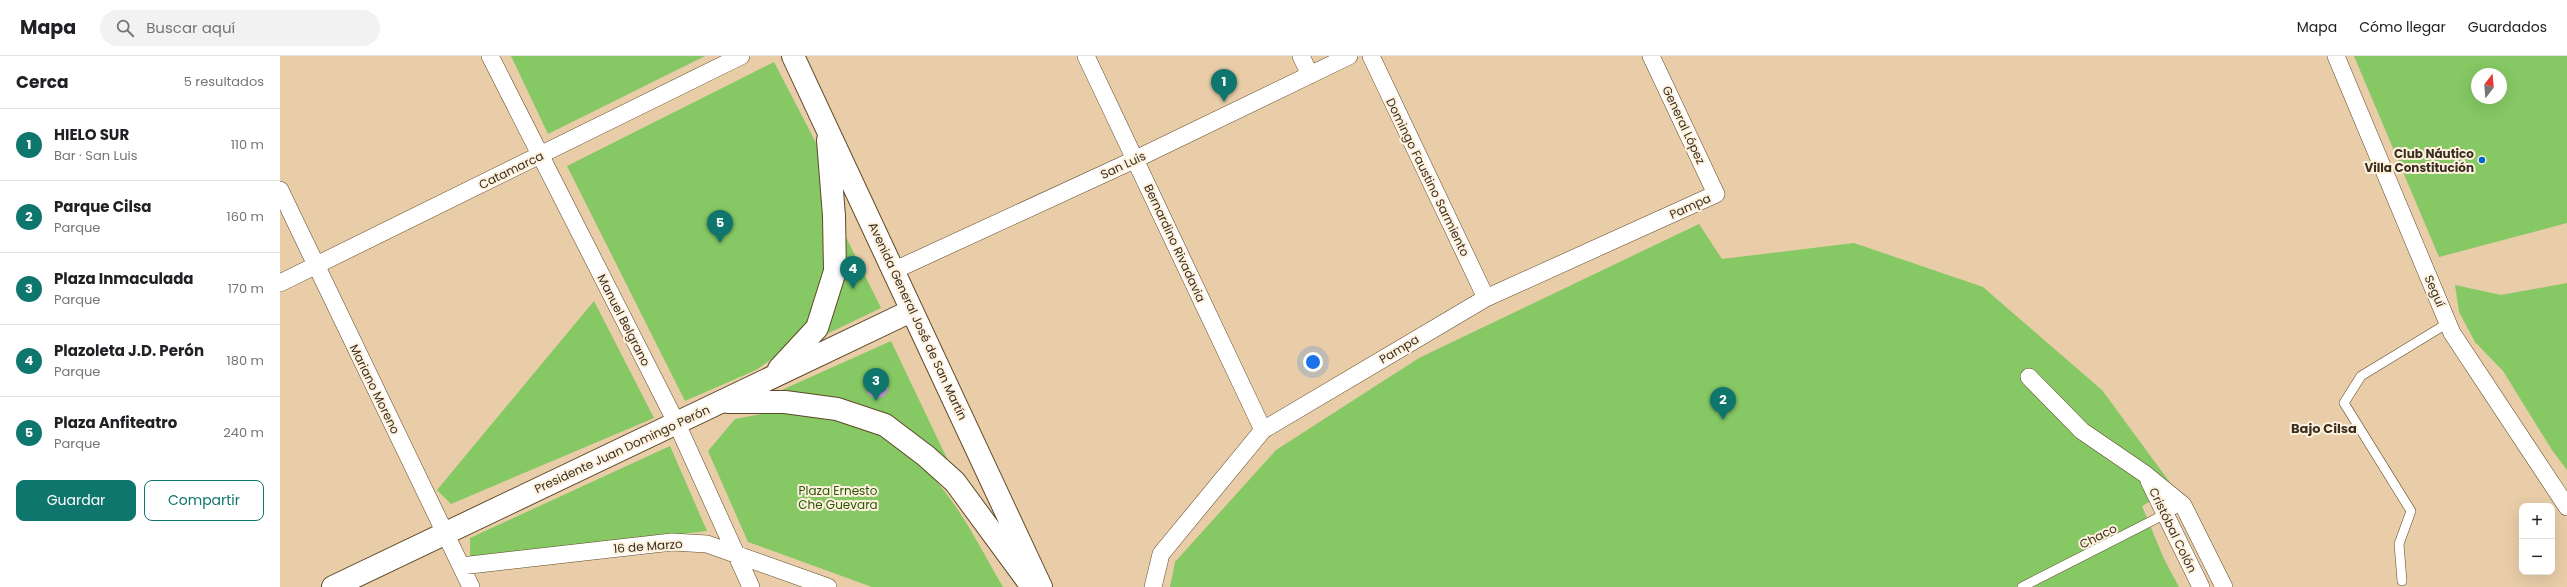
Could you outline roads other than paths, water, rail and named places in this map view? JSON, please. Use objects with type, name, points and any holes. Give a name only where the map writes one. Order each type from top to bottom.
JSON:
[{"type":"main road","name":"Avenida General José de San Martín","points":[[793,56],[895,270],[912,310],[1041,587]]},
{"type":"main road","points":[[771,378],[817,328],[835,271],[834,216],[826,124]]},
{"type":"main road","name":"Presidente Juan Domingo Perón","points":[[333,587],[445,532],[677,424],[912,310]]},
{"type":"main road","points":[[721,402],[786,402],[837,408],[885,425],[926,456],[955,482],[1033,587]]},
{"type":"street","name":"Manuel Belgrano","points":[[490,56],[677,424],[751,587]]},
{"type":"street","name":"Catamarca","points":[[280,283],[541,156],[741,56]]},
{"type":"street","name":"Bernardino Rivadavia","points":[[1086,56],[1263,430]]},
{"type":"street","points":[[1301,56],[1310,74]]},
{"type":"street","name":"San Luis","points":[[895,270],[1136,159],[1349,56]]},
{"type":"street","name":"Domingo Faustino Sarmiento","points":[[1371,56],[1486,298]]},
{"type":"street","name":"General López","points":[[1651,56],[1716,194]]},
{"type":"street","name":"Seguí","points":[[2336,56],[2448,323],[2469,361],[2567,507]]},
{"type":"street","name":"Mariano Moreno","points":[[280,190],[315,266],[445,532],[470,587]]},
{"type":"street","name":"Pampa","points":[[1153,587],[1161,554],[1263,430],[1486,298],[1716,194]]},
{"type":"street","name":"Cristóbal Colón","points":[[2029,377],[2082,430],[2145,474],[2184,505],[2224,587]]},
{"type":"street","name":"Cristóbal Colón","points":[[2145,474],[2167,514],[2201,587]]},
{"type":"street","name":"16 de Marzo","points":[[461,566],[672,542],[707,544],[734,552],[828,587]]},
{"type":"lane","points":[[2402,581],[2399,544],[2411,511],[2344,403],[2361,376],[2448,323]]},
{"type":"lane","name":"Chaco","points":[[2022,587],[2184,505]]},
{"type":"place","name":"HIELO SUR","points":[[1224,102]]},
{"type":"place","name":"Club Náutico Villa Constitución","points":[[2482,160]]},
{"type":"place","name":"Plaza Anfiteatro","points":[[720,243]]},
{"type":"place","name":"Plazoleta J.D. Perón","points":[[853,289]]},
{"type":"place","name":"Plaza Inmaculada","points":[[876,401]]},
{"type":"place","name":"Parque Cilsa","points":[[1723,420]]},
{"type":"district","name":"Bajo Cilsa","points":[[2324,428]]},
{"type":"park label","name":"Plaza Ernesto Che Guevara","points":[[838,497]]}]
